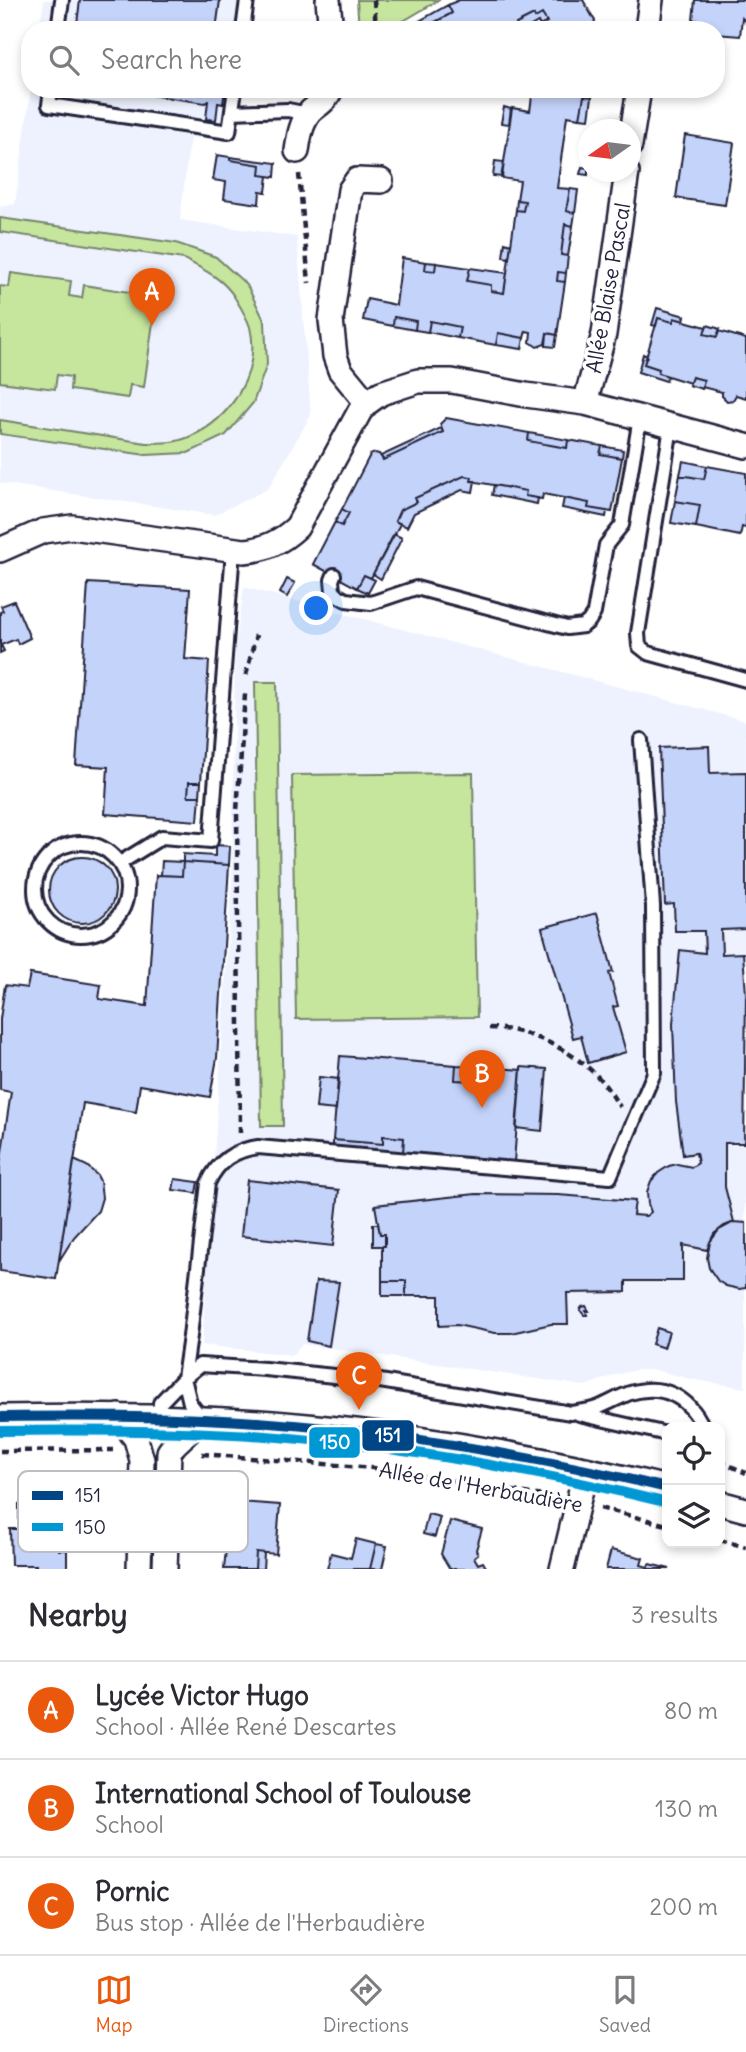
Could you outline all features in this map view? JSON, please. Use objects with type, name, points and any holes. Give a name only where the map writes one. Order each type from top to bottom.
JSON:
[{"type":"street","points":[[328,0],[330,21]]},
{"type":"street","points":[[648,21],[652,0]]},
{"type":"street","points":[[298,151],[299,136],[308,114],[327,98]]},
{"type":"street","points":[[635,119],[638,98]]},
{"type":"street","points":[[367,403],[340,369],[335,356],[331,320],[350,190],[357,180],[381,181]]},
{"type":"street","name":"Allée Blaise Pascal","points":[[585,404],[604,334],[626,182]]},
{"type":"street","points":[[0,550],[43,531],[72,527],[233,550],[252,551],[269,546],[297,527],[352,422],[367,403],[398,386],[418,381],[440,380],[585,404],[746,446]]},
{"type":"street","points":[[119,1416],[136,1439],[142,1471]]},
{"type":"street","name":"Allée de l'Herbaudière","points":[[0,1417],[159,1417],[306,1426],[472,1447],[662,1487]]},
{"type":"street","points":[[168,1471],[169,1452],[174,1444],[202,1419]]},
{"type":"street","points":[[562,1569],[586,1469]]},
{"type":"street","points":[[725,1504],[746,1510]]},
{"type":"lane","points":[[59,21],[61,0]]},
{"type":"lane","points":[[244,21],[247,0]]},
{"type":"lane","points":[[50,98],[49,105],[229,132],[234,98]]},
{"type":"lane","points":[[232,112],[288,110],[308,114]]},
{"type":"lane","points":[[334,575],[333,590],[337,595],[357,603],[372,603],[416,587],[558,626],[583,626],[589,621],[597,604],[606,545],[622,525],[640,418]]},
{"type":"lane","points":[[671,427],[638,633],[639,646],[648,653],[746,680]]},
{"type":"lane","points":[[120,863],[162,837],[211,841],[233,550]]},
{"type":"lane","points":[[202,1419],[190,1404],[184,1378],[208,1183],[223,1161],[240,1151],[258,1147],[610,1177],[654,1073],[653,906],[641,740]]},
{"type":"lane","points":[[87,842],[111,853],[120,863],[128,888],[121,914],[112,924],[89,935],[75,935],[51,925],[43,915],[34,890],[36,876],[50,854],[61,847],[87,842]]},
{"type":"lane","points":[[159,1417],[160,1403],[200,1365],[374,1380],[572,1413],[662,1433]]},
{"type":"lane","points":[[572,1413],[597,1408],[630,1393],[659,1390],[671,1393],[686,1402],[700,1422]]},
{"type":"path","points":[[374,0],[375,21]]},
{"type":"path","points":[[298,151],[310,289]]},
{"type":"path","points":[[240,1151],[237,811],[246,670],[256,635]]},
{"type":"path","points":[[488,1028],[529,1034],[581,1063],[603,1082],[632,1125]]},
{"type":"path","points":[[0,1451],[140,1451]]},
{"type":"path","name":"Allée de l'Herbaudière","points":[[169,1452],[385,1469],[578,1504],[662,1524]]},
{"type":"path","points":[[725,1463],[746,1473]]},
{"type":"path","points":[[725,1541],[746,1547]]},
{"type":"shaded area","points":[[44,0],[248,0],[245,21],[40,21]]},
{"type":"shaded area","points":[[30,98],[235,98],[229,141],[190,137],[180,220],[297,237],[311,415],[268,489],[214,515],[0,483],[0,207],[15,204]]},
{"type":"shaded area","points":[[244,587],[746,721],[745,1388],[655,1370],[636,1370],[585,1386],[302,1344],[292,1355],[202,1345],[232,879],[235,649]]},
{"type":"green space","points":[[357,0],[439,0],[403,21],[358,21]]},
{"type":"green space","points":[[0,218],[176,243],[216,257],[247,285],[265,322],[267,364],[253,403],[226,435],[188,453],[146,455],[0,434],[0,420],[146,443],[184,439],[204,429],[229,407],[246,378],[252,344],[249,323],[230,291],[212,275],[184,259],[0,232]]},
{"type":"green space","points":[[11,273],[71,281],[69,296],[82,298],[84,285],[142,294],[141,306],[155,308],[144,387],[130,385],[128,398],[70,390],[71,377],[57,375],[55,389],[0,382],[0,286],[9,287]]},
{"type":"green space","points":[[255,682],[277,682],[283,1126],[261,1126]]},
{"type":"green space","points":[[473,773],[477,1017],[296,1019],[292,775]]},
{"type":"building","points":[[80,0],[220,0],[217,21],[77,21]]},
{"type":"building","points":[[459,0],[583,0],[595,21],[546,21],[542,14],[522,21],[437,21],[452,13],[448,5]]},
{"type":"building","points":[[695,0],[746,0],[746,22],[742,18],[740,36],[725,35],[725,21],[693,20]]},
{"type":"building","points":[[448,5],[452,13],[437,21],[420,21]]},
{"type":"building","points":[[542,14],[546,21],[522,21],[534,15],[535,18]]},
{"type":"building","points":[[171,98],[224,98],[223,104],[218,103],[216,120],[206,119],[208,101],[205,103]]},
{"type":"building","points":[[532,98],[584,98],[580,118],[567,116],[557,188],[570,189],[566,211],[575,213],[573,226],[565,224],[561,255],[568,256],[566,273],[558,272],[557,281],[565,282],[557,335],[547,333],[545,344],[537,347],[530,342],[531,332],[526,331],[524,338],[498,333],[496,345],[458,338],[460,327],[430,321],[428,332],[415,330],[416,321],[394,317],[393,326],[363,320],[367,299],[396,305],[402,258],[426,262],[425,270],[435,271],[436,263],[470,268],[467,281],[491,285],[491,291],[504,293],[516,210],[523,211],[525,201],[517,200],[520,181],[502,178],[504,162],[512,108],[530,111]]},
{"type":"building","points":[[584,98],[592,98],[589,119],[580,118]]},
{"type":"building","points":[[504,107],[511,109],[509,124],[501,123]]},
{"type":"building","points":[[685,135],[734,143],[725,205],[676,198]]},
{"type":"building","points":[[217,155],[261,165],[260,175],[268,176],[266,192],[260,191],[259,204],[224,199],[226,182],[213,180]]},
{"type":"building","points":[[230,157],[276,163],[275,177],[260,175],[261,165],[230,160]]},
{"type":"building","points":[[495,161],[504,162],[501,177],[493,176]]},
{"type":"building","points":[[570,189],[578,190],[575,213],[566,211]]},
{"type":"building","points":[[517,200],[525,201],[523,211],[516,210]]},
{"type":"building","points":[[565,224],[573,226],[568,256],[561,255]]},
{"type":"building","points":[[505,242],[511,244],[509,258],[503,257]]},
{"type":"building","points":[[426,262],[436,263],[435,271],[425,270]]},
{"type":"building","points":[[470,268],[507,273],[504,293],[491,291],[491,285],[467,281]]},
{"type":"building","points":[[558,272],[566,273],[565,282],[557,281]]},
{"type":"building","points":[[657,308],[685,316],[684,321],[674,318],[673,322],[658,318],[656,326],[652,325]]},
{"type":"building","points":[[394,317],[416,321],[415,330],[393,326]]},
{"type":"building","points":[[658,318],[673,322],[674,318],[706,327],[704,334],[717,337],[719,331],[746,339],[746,398],[736,395],[733,400],[727,401],[722,392],[702,387],[704,380],[692,377],[690,383],[658,373],[659,369],[644,364]]},
{"type":"building","points":[[430,321],[460,327],[458,338],[428,332]]},
{"type":"building","points":[[707,325],[720,329],[717,337],[704,334]]},
{"type":"building","points":[[498,333],[524,338],[522,349],[496,345]]},
{"type":"building","points":[[547,333],[557,335],[555,347],[546,346]]},
{"type":"building","points":[[643,354],[647,356],[644,364],[659,369],[658,373],[668,376],[666,381],[638,372]]},
{"type":"building","points":[[692,377],[704,380],[702,389],[689,385]]},
{"type":"building","points":[[446,418],[529,433],[528,441],[567,448],[568,440],[602,446],[600,454],[622,458],[612,512],[588,508],[589,503],[543,494],[542,499],[525,496],[526,491],[471,481],[472,477],[464,476],[415,498],[417,502],[400,510],[395,521],[400,524],[371,578],[364,575],[357,588],[313,564],[335,522],[342,526],[349,513],[342,509],[370,455],[379,454],[383,460],[443,432],[440,424]]},
{"type":"building","points":[[441,428],[443,432],[383,460],[381,456]]},
{"type":"building","points":[[529,433],[568,440],[567,448],[528,441]]},
{"type":"building","points":[[602,446],[623,450],[622,458],[600,454]]},
{"type":"building","points":[[683,461],[707,466],[704,479],[680,475]]},
{"type":"building","points":[[707,466],[746,473],[746,528],[742,527],[740,536],[696,527],[700,505],[675,501],[680,475],[704,479]]},
{"type":"building","points":[[464,476],[472,477],[471,481],[475,481],[473,492],[462,490],[414,513],[407,527],[395,521],[400,510],[417,502],[415,498]]},
{"type":"building","points":[[494,485],[526,491],[525,496],[538,498],[537,504],[492,495]]},
{"type":"building","points":[[564,498],[589,503],[588,508],[607,511],[606,517],[562,508]]},
{"type":"building","points":[[675,501],[700,505],[696,527],[671,523]]},
{"type":"building","points":[[342,509],[349,513],[342,526],[335,522]]},
{"type":"building","points":[[394,534],[402,538],[381,579],[373,574]]},
{"type":"building","points":[[364,575],[375,580],[368,593],[357,588]]},
{"type":"building","points":[[287,579],[295,583],[287,597],[280,593]]},
{"type":"building","points":[[88,583],[190,589],[185,659],[209,661],[201,782],[189,782],[188,796],[200,796],[198,821],[105,814],[108,767],[76,765]]},
{"type":"building","points":[[14,601],[30,638],[18,644],[16,639],[1,645],[4,651],[0,653],[0,612],[3,611],[1,606]]},
{"type":"building","points":[[709,746],[710,773],[746,772],[746,929],[721,930],[722,954],[743,953],[746,994],[744,1143],[725,1143],[725,1187],[734,1222],[719,1230],[707,1250],[683,1245],[683,1281],[626,1281],[626,1292],[567,1293],[568,1324],[551,1324],[511,1333],[495,1333],[457,1325],[439,1326],[439,1296],[406,1296],[406,1281],[382,1281],[382,1246],[385,1246],[385,1234],[380,1234],[375,1205],[476,1194],[558,1195],[635,1201],[633,1215],[646,1216],[651,1212],[647,1192],[658,1173],[677,1164],[692,1167],[698,1163],[696,1153],[683,1155],[676,1102],[673,1024],[680,950],[705,953],[704,931],[675,931],[674,904],[665,905],[659,748]]},
{"type":"building","points":[[189,782],[201,782],[200,796],[188,796]]},
{"type":"building","points":[[215,845],[230,846],[229,865],[183,862],[183,854],[215,856]]},
{"type":"building","points":[[82,857],[95,859],[110,872],[115,890],[113,903],[100,918],[82,923],[69,921],[54,908],[49,890],[51,877],[64,862]]},
{"type":"building","points":[[162,861],[183,862],[182,876],[161,875]]},
{"type":"building","points":[[183,862],[229,865],[217,1058],[210,1097],[140,1085],[136,1112],[83,1103],[56,1279],[0,1271],[0,1165],[11,1092],[0,1090],[0,1019],[5,985],[27,988],[30,974],[101,985],[99,999],[147,1006],[156,875],[182,876]]},
{"type":"building","points":[[597,913],[613,972],[609,973],[618,1006],[613,1007],[626,1052],[588,1063],[581,1036],[573,1038],[542,928]]},
{"type":"building","points":[[340,1056],[456,1065],[455,1080],[473,1081],[474,1066],[521,1070],[514,1162],[403,1153],[404,1138],[383,1136],[383,1144],[333,1140]]},
{"type":"building","points":[[456,1065],[474,1066],[473,1081],[455,1080]]},
{"type":"building","points":[[521,1067],[547,1069],[542,1131],[516,1128]]},
{"type":"building","points":[[319,1077],[339,1079],[336,1110],[316,1108]]},
{"type":"building","points":[[383,1136],[404,1138],[403,1153],[333,1147],[333,1140],[383,1144]]},
{"type":"building","points":[[74,1160],[97,1175],[102,1198],[98,1211],[74,1237],[59,1261]]},
{"type":"building","points":[[175,1179],[198,1182],[196,1193],[173,1190]]},
{"type":"building","points":[[247,1180],[339,1190],[333,1246],[241,1236]]},
{"type":"building","points":[[734,1222],[746,1223],[746,1288],[739,1289],[718,1281],[709,1268],[707,1258],[714,1234]]},
{"type":"building","points":[[373,1224],[378,1224],[380,1234],[385,1234],[385,1246],[373,1246]]},
{"type":"building","points":[[316,1281],[339,1282],[329,1346],[307,1341]]},
{"type":"building","points":[[382,1281],[406,1281],[406,1296],[382,1296]]},
{"type":"building","points":[[586,1306],[589,1311],[584,1315],[580,1310]]},
{"type":"building","points":[[657,1328],[669,1332],[664,1348],[652,1344]]},
{"type":"building","points":[[248,1503],[280,1505],[276,1554],[256,1552],[255,1569],[224,1569],[226,1552],[248,1552]]},
{"type":"building","points":[[428,1514],[440,1517],[435,1537],[423,1534]]},
{"type":"building","points":[[450,1521],[482,1529],[476,1550],[478,1554],[474,1557],[478,1564],[483,1562],[487,1569],[450,1569],[441,1554]]},
{"type":"building","points":[[10,1529],[18,1529],[18,1552],[67,1552],[67,1569],[36,1569],[36,1565],[11,1565]]},
{"type":"building","points":[[356,1539],[376,1544],[370,1569],[327,1569],[331,1553],[351,1558]]},
{"type":"building","points":[[376,1544],[387,1546],[382,1569],[370,1569]]},
{"type":"building","points":[[611,1550],[643,1558],[641,1565],[670,1569],[606,1569]]},
{"type":"building","points":[[256,1552],[264,1553],[263,1569],[255,1569]]},
{"type":"transit line","name":"151","points":[[0,1417],[169,1418],[320,1427],[470,1448],[662,1487]]},
{"type":"transit line","name":"150","points":[[0,1431],[166,1432],[316,1440],[466,1461],[662,1502]]},
{"type":"place","name":"Lycée Victor Hugo","points":[[152,326]]},
{"type":"place","name":"International School of Toulouse","points":[[482,1108]]},
{"type":"place","name":"Pornic","points":[[359,1410]]}]
